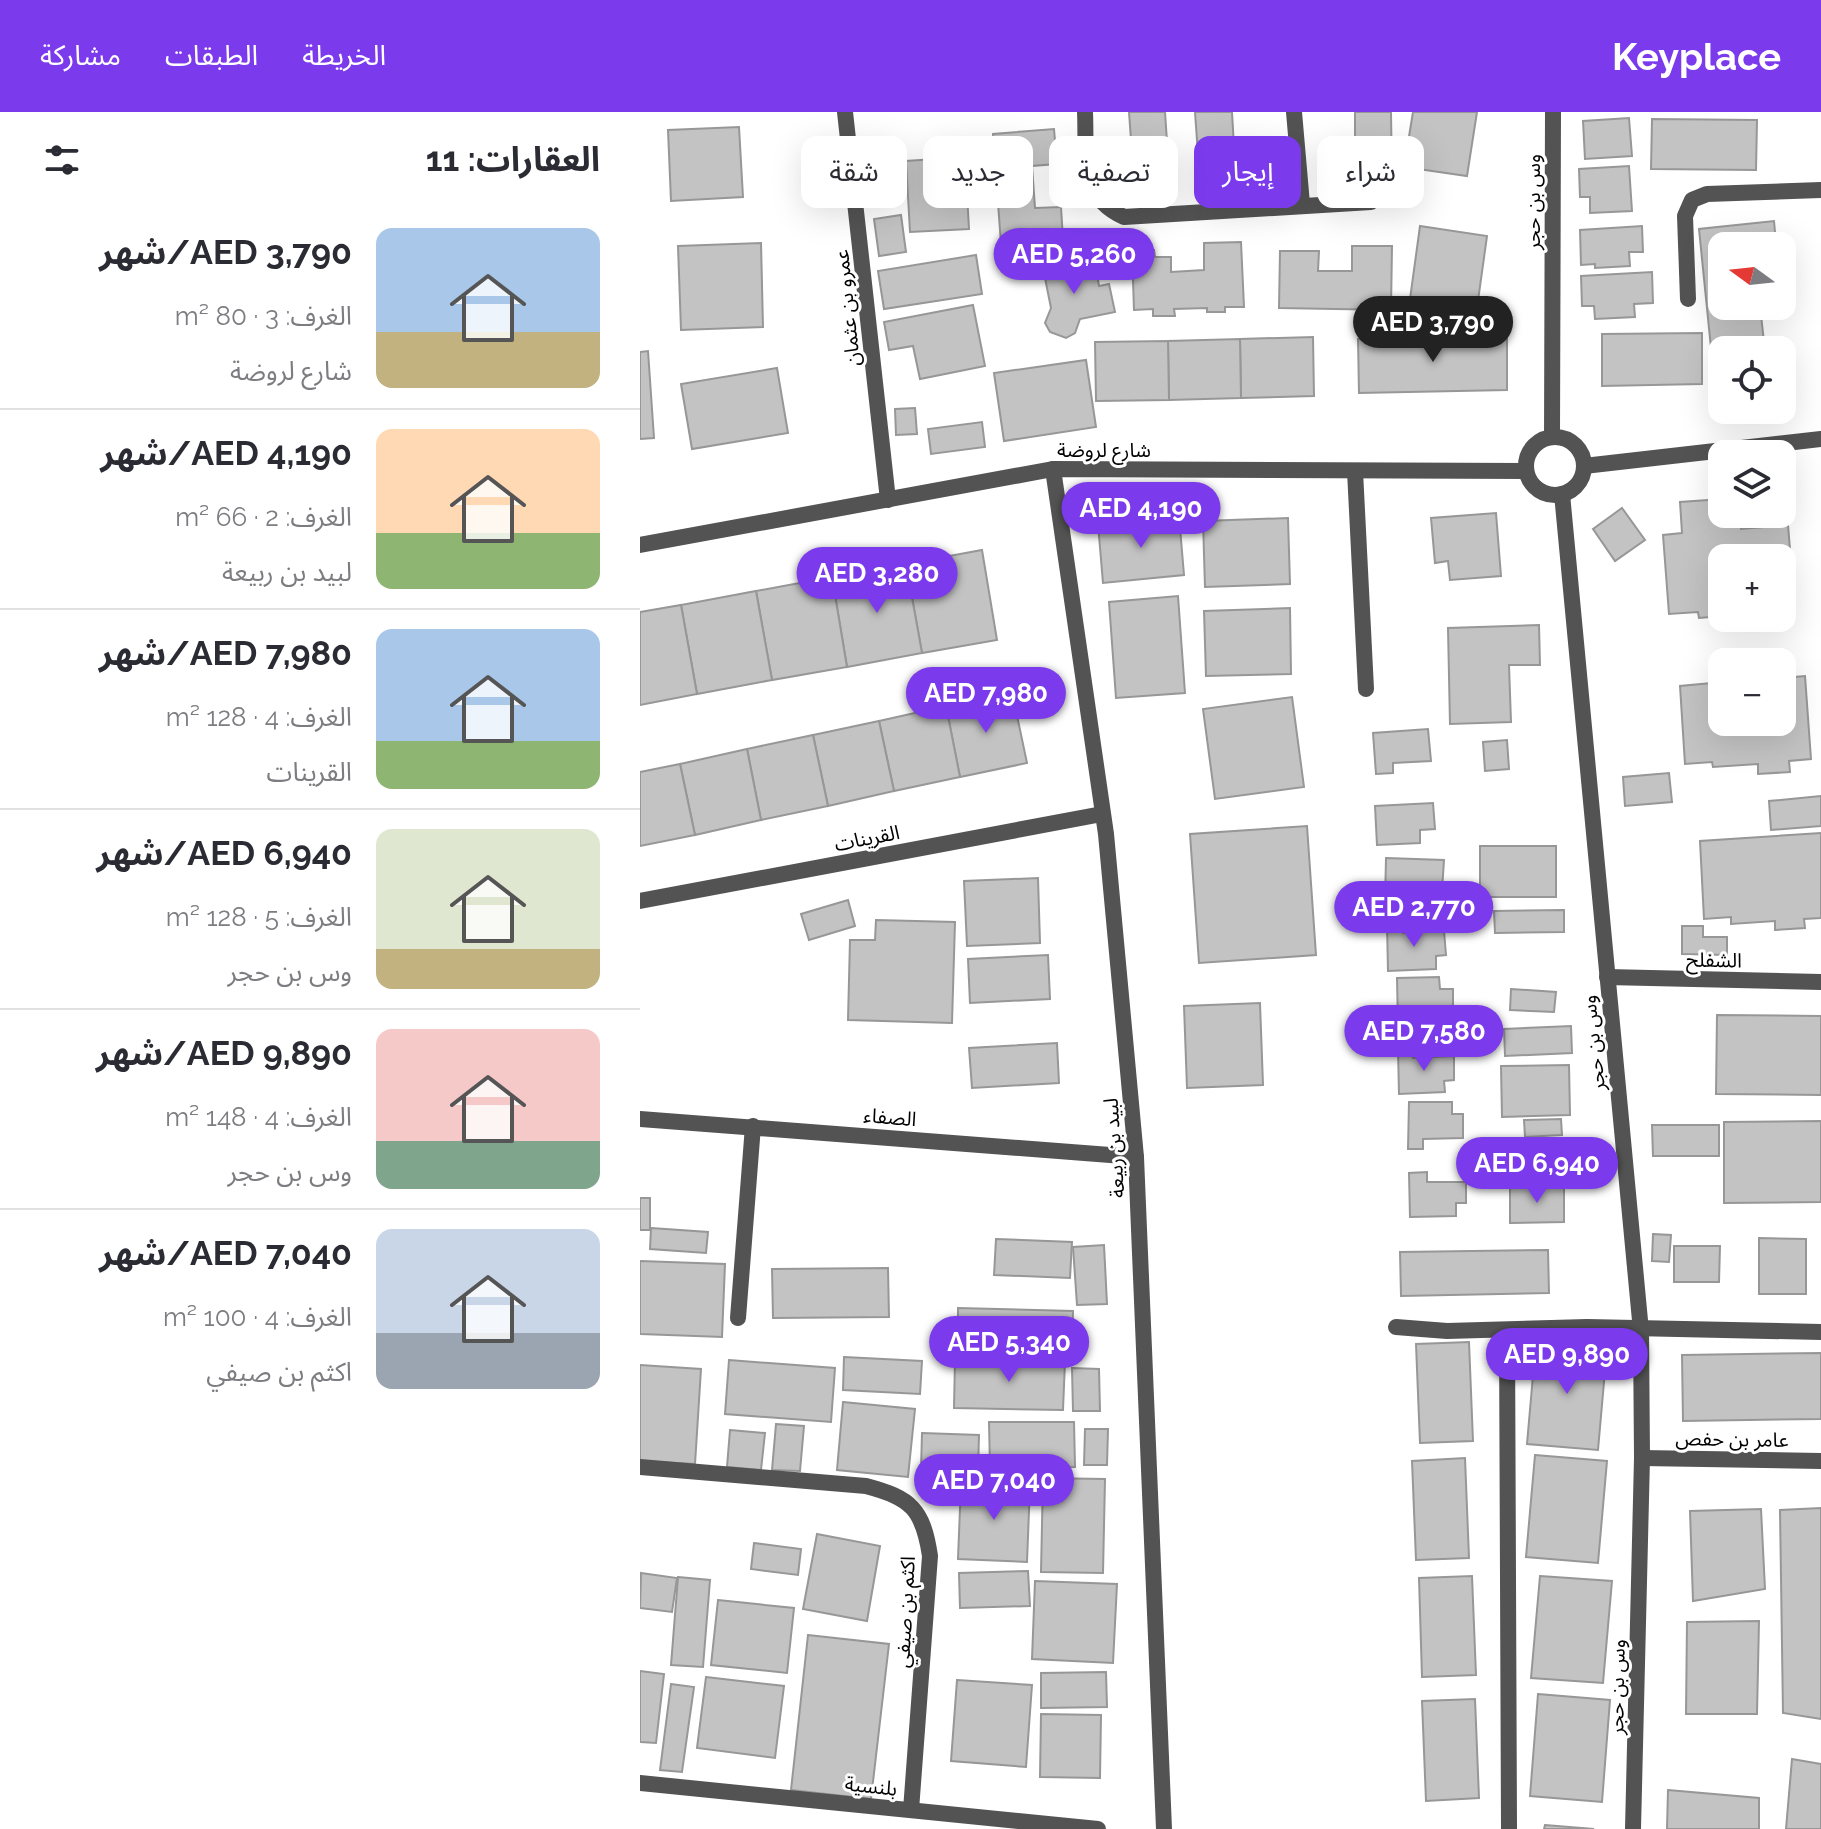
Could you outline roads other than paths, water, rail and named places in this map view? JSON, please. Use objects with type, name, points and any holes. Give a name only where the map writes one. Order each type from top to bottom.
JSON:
[{"type":"street","name":"عمرو بن عثمان","points":[[845,112],[888,500]]},
{"type":"street","points":[[1085,112],[1088,177],[1094,194],[1106,208],[1124,217],[1317,204]]},
{"type":"street","points":[[1294,112],[1302,204]]},
{"type":"street","name":"وس بن حجر","points":[[1552,437],[1553,112]]},
{"type":"street","points":[[1688,299],[1685,216],[1692,200],[1707,194],[1821,190]]},
{"type":"street","points":[[1552,437],[1570,441],[1577,448],[1584,466],[1577,483],[1562,494],[1552,495],[1535,487],[1526,471],[1529,452],[1543,439],[1552,437]]},
{"type":"street","points":[[1584,466],[1821,439]]},
{"type":"street","name":"شارع لروضة","points":[[640,545],[1053,469],[1526,471]]},
{"type":"street","name":"لبيد بن ربيعة","points":[[1053,469],[1102,814],[1136,1157],[1164,1829]]},
{"type":"street","points":[[1355,471],[1366,689]]},
{"type":"street","name":"وس بن حجر","points":[[1562,494],[1641,1331],[1642,1458],[1633,1829]]},
{"type":"street","name":"القرينات","points":[[640,901],[1102,814]]},
{"type":"street","name":"الشفلح","points":[[1607,977],[1821,982]]},
{"type":"street","name":"الصفاء","points":[[640,1119],[1136,1157]]},
{"type":"street","points":[[738,1318],[753,1126]]},
{"type":"street","points":[[1396,1327],[1447,1331],[1587,1327],[1641,1331],[1821,1332]]},
{"type":"street","points":[[1507,1330],[1509,1829]]},
{"type":"street","name":"عامر بن حفص","points":[[1642,1458],[1821,1461]]},
{"type":"street","name":"اكثم بن صيفي","points":[[640,1467],[866,1486],[891,1493],[913,1506],[925,1526],[930,1556],[911,1810]]},
{"type":"street","name":"بلنسية","points":[[640,1783],[1098,1829]]}]
